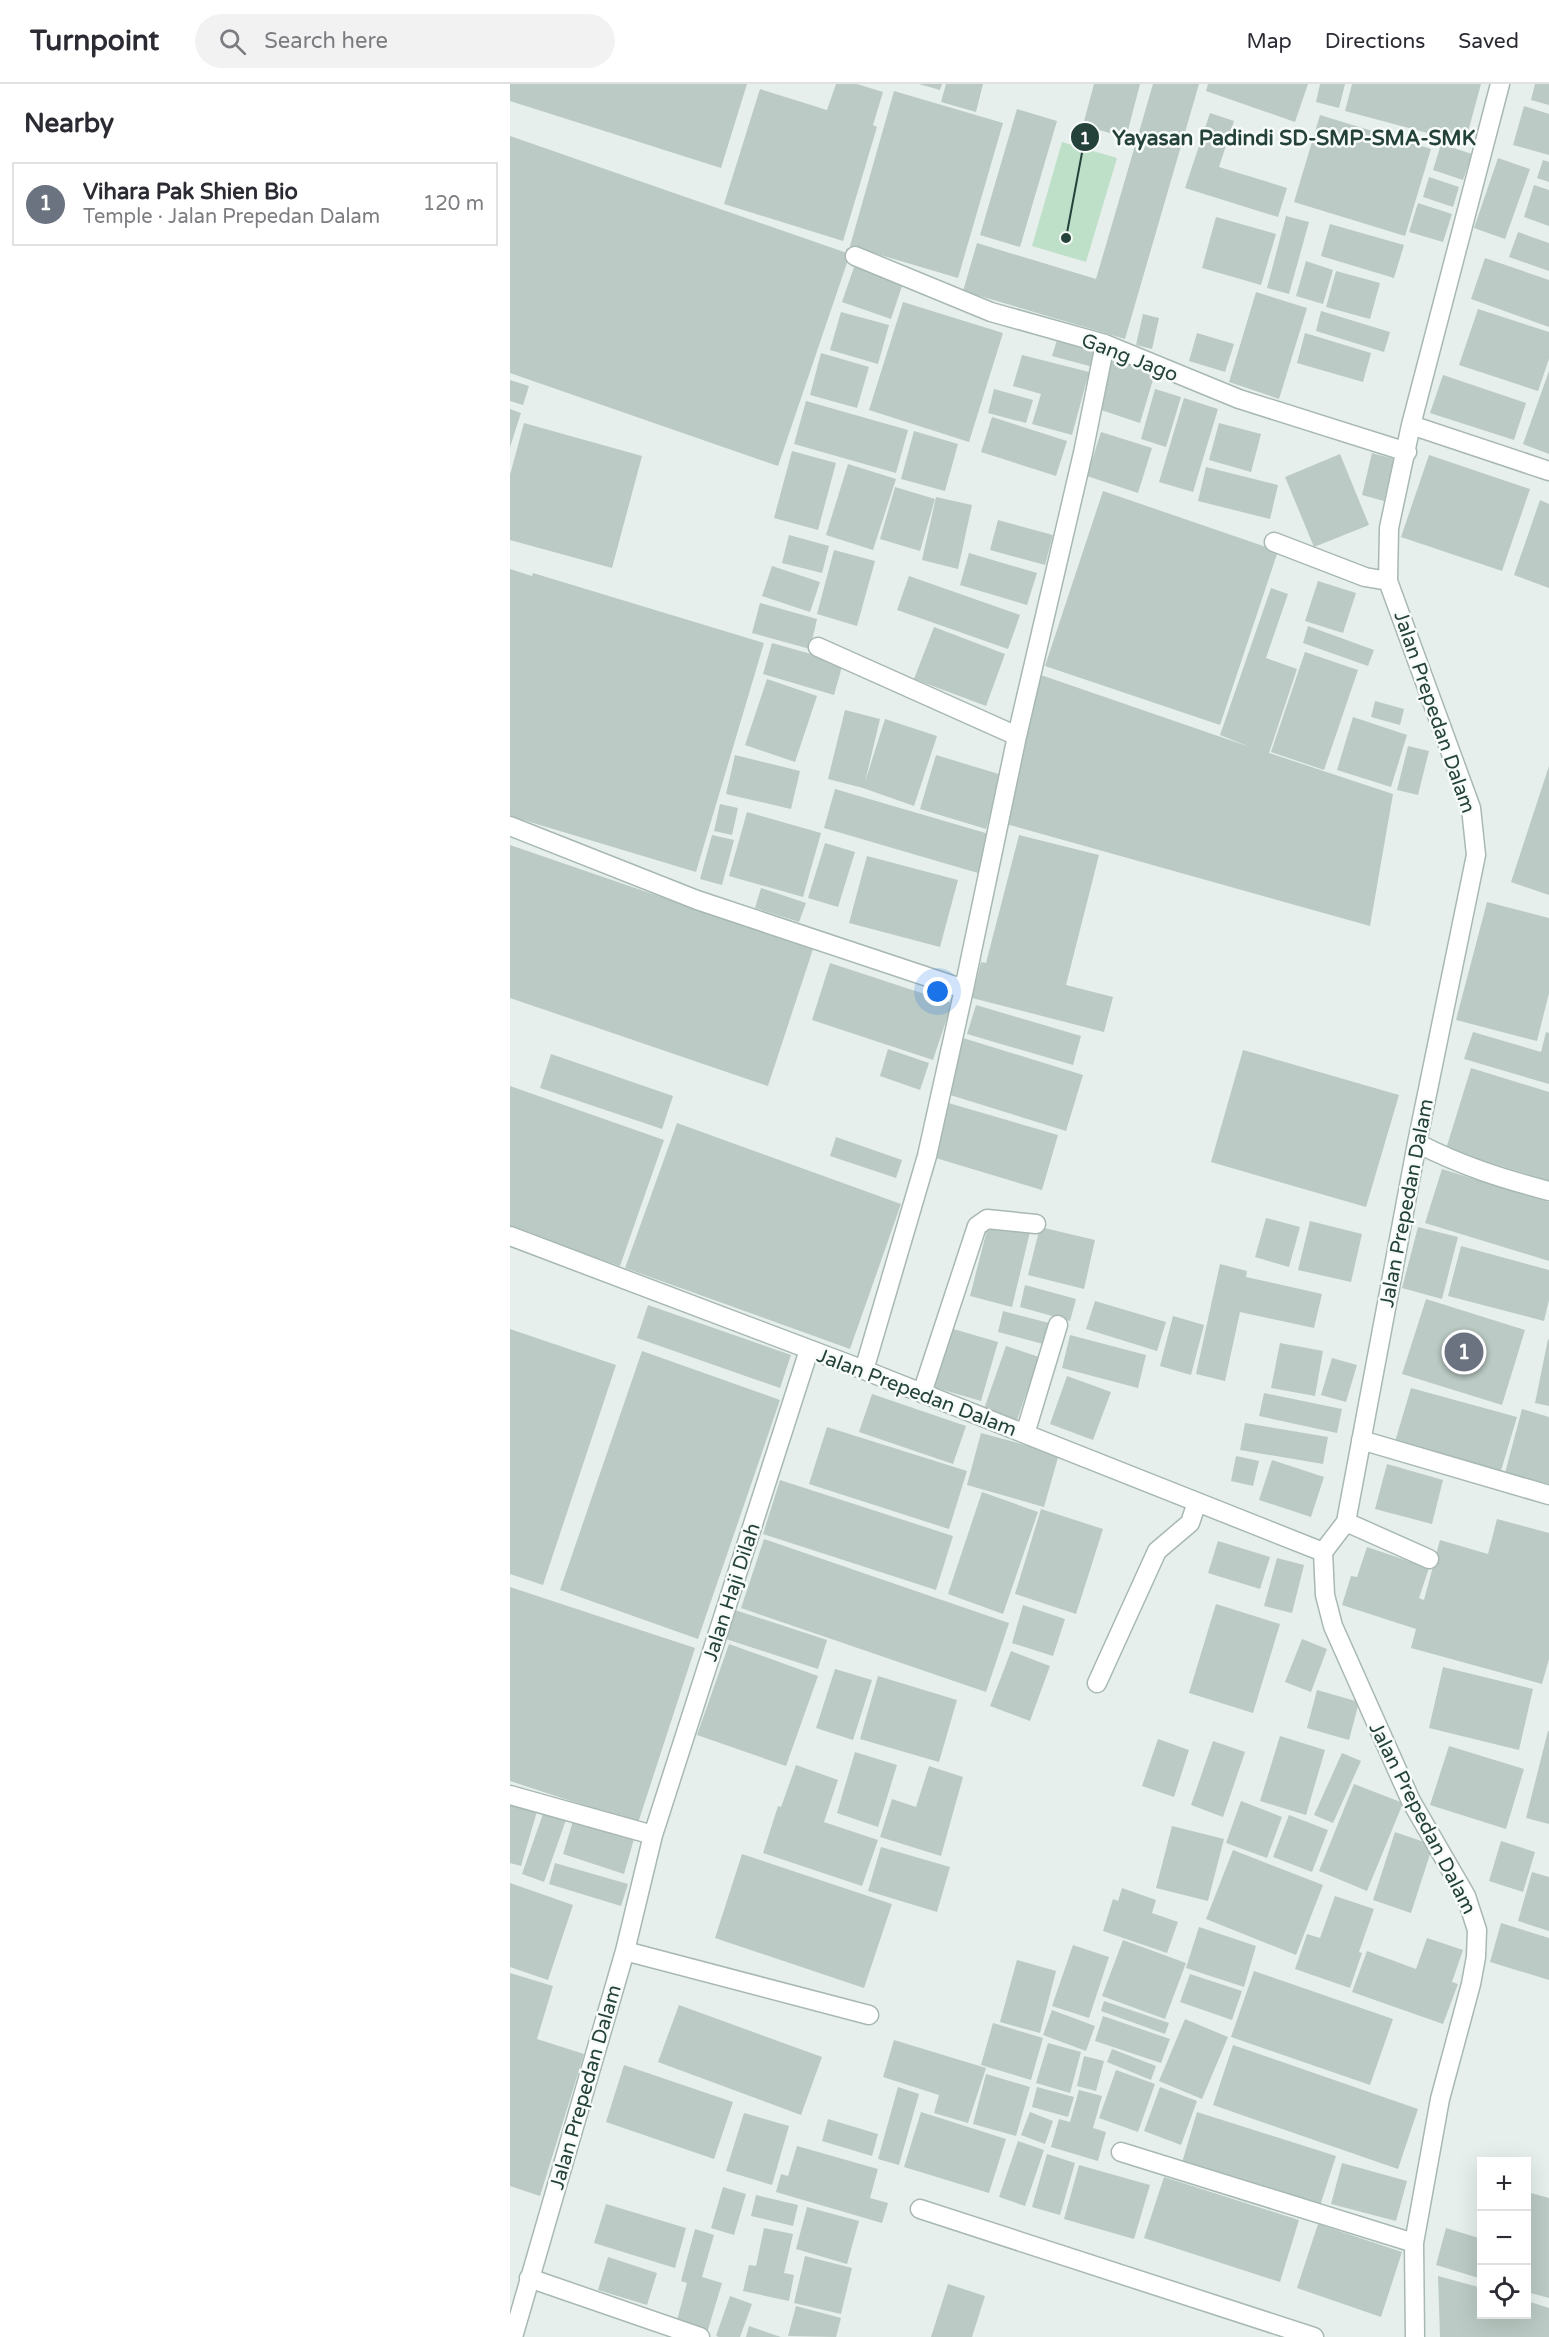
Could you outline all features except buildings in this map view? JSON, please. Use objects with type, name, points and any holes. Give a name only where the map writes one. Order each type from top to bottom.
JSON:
[{"type":"street","name":"Jalan Prepedan Dalam","points":[[1415,2337],[1414,2243],[1440,2100],[1471,1984],[1476,1957],[1477,1930],[1466,1896],[1411,1801],[1333,1626],[1325,1595],[1323,1552],[1346,1522],[1417,1143],[1476,855],[1471,808],[1388,581],[1389,528],[1411,425],[1500,84]]},
{"type":"street","name":"Gang Jago","points":[[855,256],[991,312],[1105,344],[1239,399],[1407,452]]},
{"type":"street","points":[[864,1370],[927,1156],[1017,736],[1083,453],[1105,344]]},
{"type":"street","points":[[1411,425],[1549,471]]},
{"type":"street","points":[[1274,543],[1365,577],[1388,581]]},
{"type":"street","points":[[818,647],[1017,736]]},
{"type":"street","points":[[510,826],[697,900],[964,989]]},
{"type":"street","points":[[1417,1143],[1495,1177],[1549,1191]]},
{"type":"street","points":[[922,1393],[977,1226],[987,1219],[1036,1224]]},
{"type":"street","name":"Jalan Prepedan Dalam","points":[[510,1236],[864,1370],[1323,1552]]},
{"type":"street","points":[[1025,1434],[1058,1325]]},
{"type":"street","name":"Jalan Haji Dilah","points":[[653,1835],[809,1350]]},
{"type":"street","points":[[1361,1440],[1549,1495]]},
{"type":"street","points":[[1097,1683],[1157,1551],[1190,1523],[1197,1502]]},
{"type":"street","points":[[1346,1522],[1429,1559]]},
{"type":"street","points":[[510,1795],[653,1835]]},
{"type":"street","name":"Jalan Prepedan Dalam","points":[[513,2337],[521,2287],[625,1951],[653,1835]]},
{"type":"street","points":[[625,1951],[869,2015]]},
{"type":"street","points":[[1121,2152],[1414,2243]]},
{"type":"street","points":[[920,2209],[1314,2337]]},
{"type":"street","points":[[521,2287],[700,2337]]},
{"type":"green space","points":[[1062,142],[1117,158],[1086,262],[1032,246]]},
{"type":"place","name":"Yayasan Padindi SD-SMP-SMA-SMK","points":[[1066,238]]},
{"type":"place","name":"Vihara Pak Shien Bio","points":[[1464,1352]]}]
